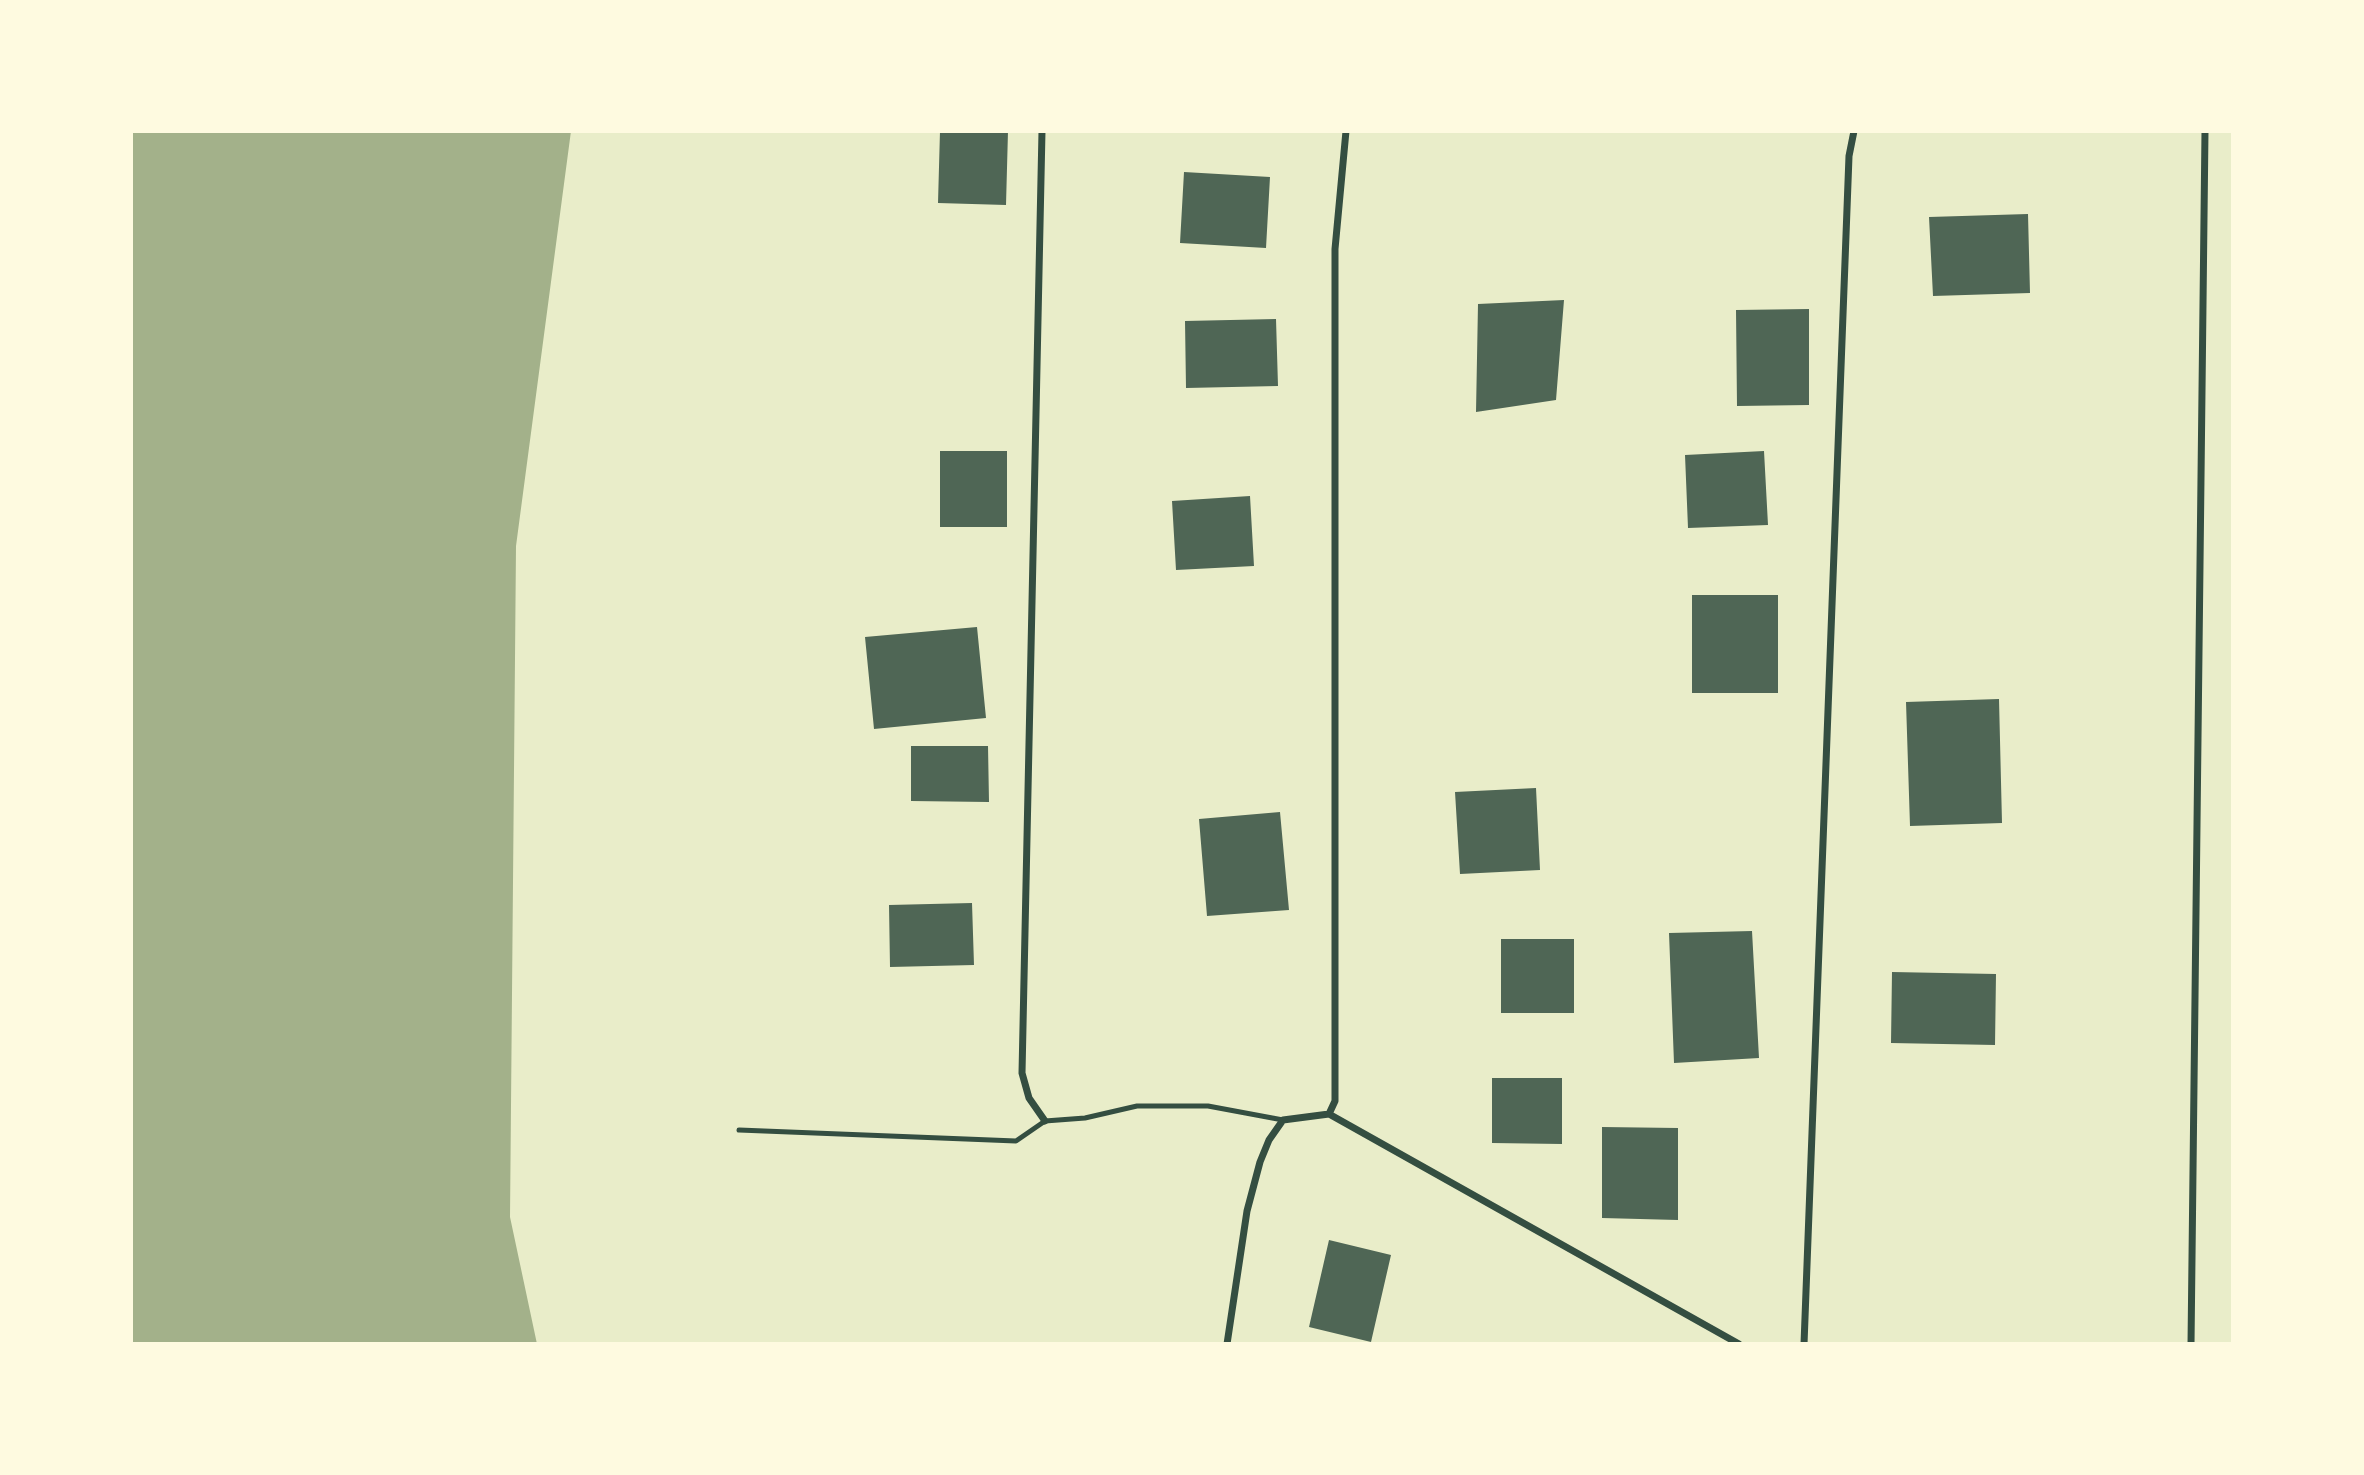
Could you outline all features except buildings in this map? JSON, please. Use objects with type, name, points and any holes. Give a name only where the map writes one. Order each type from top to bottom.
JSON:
[{"type":"street","points":[[1042,131],[1022,1073],[1029,1098],[1045,1121]]},
{"type":"street","points":[[1329,1114],[1335,1101],[1336,1084],[1335,249],[1346,131]]},
{"type":"street","points":[[1804,1344],[1849,156],[1854,131]]},
{"type":"street","points":[[2191,1344],[2204,131]]},
{"type":"street","points":[[1227,1344],[1247,1211],[1260,1162],[1283,1120],[1329,1114],[1739,1344]]},
{"type":"lane","points":[[739,1130],[1016,1141],[1045,1121],[1085,1118],[1137,1106],[1208,1106],[1283,1120]]},
{"type":"shaded area","points":[[131,131],[571,131],[516,546],[510,1217],[537,1344],[131,1344]]}]
